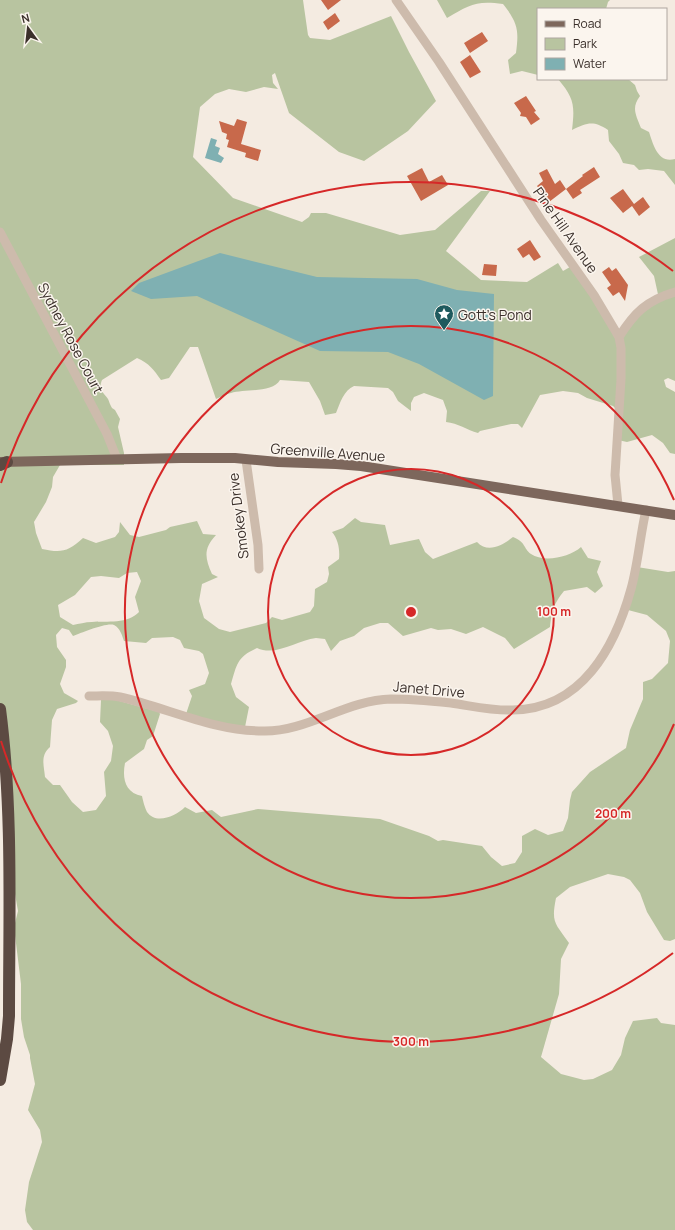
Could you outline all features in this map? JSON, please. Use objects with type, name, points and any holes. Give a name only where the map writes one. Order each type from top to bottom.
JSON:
[{"type":"highway","points":[[0,709],[5,755],[9,824],[10,908],[8,1039],[0,1080]]},
{"type":"main road","name":"Greenville Avenue","points":[[2,463],[117,459],[235,458],[246,460],[361,466],[675,515]]},
{"type":"street","name":"Pine Hill Avenue","points":[[396,0],[439,62],[540,220],[594,295],[619,337],[621,348],[621,379],[616,476],[618,505]]},
{"type":"street","name":"Sydney Rose Court","points":[[0,232],[107,434],[117,459]]},
{"type":"street","points":[[619,337],[627,324],[639,310],[662,296],[675,292]]},
{"type":"street","name":"Smokey Drive","points":[[246,460],[258,545],[258,569]]},
{"type":"street","name":"Janet Drive","points":[[89,696],[118,697],[194,720],[223,726],[263,731],[277,731],[299,725],[357,704],[374,700],[416,700],[451,703],[489,710],[515,710],[548,704],[576,687],[590,674],[606,651],[620,623],[632,587],[640,534],[646,510]]},
{"type":"green space","points":[[0,0],[303,0],[308,35],[310,38],[330,40],[391,16],[436,101],[408,131],[364,161],[339,152],[289,113],[275,73],[272,75],[273,83],[278,89],[264,87],[246,92],[229,89],[215,94],[200,107],[193,157],[233,198],[302,222],[309,217],[311,213],[326,213],[400,235],[435,230],[481,191],[490,191],[446,251],[481,280],[527,282],[558,263],[563,271],[570,267],[619,333],[631,321],[659,299],[654,276],[639,257],[675,238],[675,381],[668,378],[664,380],[666,387],[675,392],[675,454],[670,453],[663,443],[652,435],[627,442],[618,440],[617,410],[613,406],[587,398],[578,393],[563,391],[540,395],[522,428],[518,424],[511,424],[480,431],[478,433],[446,422],[447,411],[443,400],[424,393],[414,397],[411,403],[411,411],[398,401],[393,392],[388,388],[354,386],[345,394],[336,413],[325,415],[320,401],[309,382],[280,380],[271,387],[265,389],[231,393],[216,399],[198,347],[190,347],[169,378],[161,380],[151,367],[137,358],[102,380],[102,391],[120,419],[118,427],[124,453],[124,465],[60,465],[53,477],[52,487],[46,502],[34,522],[36,533],[42,549],[59,551],[68,549],[83,538],[96,543],[115,537],[119,532],[120,522],[130,535],[139,537],[166,530],[170,527],[197,521],[203,534],[216,535],[209,545],[206,554],[212,574],[218,577],[202,584],[199,601],[204,618],[219,629],[230,632],[266,623],[272,617],[282,620],[310,612],[314,606],[315,589],[327,582],[329,574],[328,567],[339,559],[338,544],[332,532],[343,528],[355,518],[361,522],[385,525],[390,545],[419,539],[425,552],[433,559],[477,542],[481,546],[491,548],[495,547],[505,543],[513,537],[520,541],[528,552],[536,557],[557,558],[570,554],[581,547],[588,558],[601,561],[597,572],[603,586],[595,593],[587,587],[564,591],[557,600],[551,616],[550,627],[514,649],[505,638],[483,627],[466,634],[451,629],[438,630],[431,628],[403,636],[388,623],[380,623],[364,628],[354,636],[340,641],[331,651],[325,639],[317,638],[309,639],[272,651],[257,648],[250,651],[239,662],[231,684],[236,697],[249,707],[244,732],[185,717],[192,696],[189,690],[205,684],[209,673],[203,654],[199,651],[184,648],[180,640],[173,637],[152,638],[146,643],[124,641],[118,628],[111,624],[94,628],[73,636],[69,630],[62,628],[56,635],[57,647],[66,660],[66,667],[60,684],[64,693],[78,701],[57,709],[52,720],[50,747],[44,757],[45,777],[53,785],[60,785],[72,802],[83,812],[96,810],[106,796],[104,772],[111,761],[113,746],[108,731],[100,722],[101,700],[116,700],[159,712],[160,714],[153,736],[147,740],[144,749],[125,763],[124,769],[128,788],[132,792],[142,796],[147,812],[155,818],[166,818],[185,807],[196,813],[212,810],[221,817],[258,809],[380,819],[429,836],[438,841],[443,840],[482,846],[491,857],[502,866],[515,863],[522,852],[522,836],[535,829],[548,835],[563,831],[568,818],[572,792],[590,772],[626,748],[630,730],[643,699],[643,682],[652,679],[668,663],[670,641],[666,631],[647,615],[628,610],[637,567],[668,572],[675,571],[675,939],[670,941],[664,940],[647,912],[640,893],[630,880],[624,877],[608,874],[570,887],[556,898],[554,913],[555,922],[569,943],[561,959],[559,994],[541,1057],[561,1074],[584,1080],[593,1079],[612,1070],[621,1055],[625,1038],[633,1021],[657,1018],[661,1023],[675,1025],[675,1230],[33,1230],[27,1222],[25,1210],[29,1182],[42,1142],[40,1130],[28,1110],[35,1084],[30,1055],[24,1037],[21,1019],[21,984],[14,927],[18,911],[0,754]],"holes":[[[137,572],[141,581],[135,597],[139,612],[134,616],[117,621],[89,622],[73,625],[60,617],[58,605],[75,595],[91,577],[101,576],[119,578],[127,573]]]},
{"type":"green space","points":[[437,0],[610,0],[606,8],[537,8],[537,75],[522,71],[510,74],[508,60],[516,53],[517,32],[512,16],[503,4],[479,3],[467,7],[447,18]]},
{"type":"green space","points":[[559,80],[629,80],[635,85],[640,96],[637,100],[635,108],[637,119],[641,128],[649,132],[660,156],[669,160],[675,159],[675,185],[664,171],[648,169],[639,170],[634,165],[623,163],[619,154],[609,141],[608,130],[603,127],[594,124],[586,124],[572,130],[573,108],[567,91]]},
{"type":"water","points":[[211,138],[217,140],[215,146],[220,148],[218,154],[224,158],[221,163],[205,158]]},
{"type":"water","points":[[220,253],[317,277],[417,279],[457,290],[494,294],[493,396],[484,400],[419,364],[388,352],[320,351],[197,296],[151,299],[131,291],[139,283]]},
{"type":"building","points":[[321,0],[341,0],[328,10]]},
{"type":"building","points":[[335,13],[340,21],[328,30],[323,22]]},
{"type":"building","points":[[482,32],[488,41],[470,53],[464,43]]},
{"type":"building","points":[[470,55],[481,72],[470,78],[460,62]]},
{"type":"building","points":[[526,96],[536,111],[534,112],[540,119],[531,125],[526,117],[520,116],[521,113],[514,103]]},
{"type":"building","points":[[237,119],[247,122],[241,144],[261,150],[258,161],[245,157],[246,153],[227,147],[229,140],[226,139],[227,134],[222,132],[219,121],[234,126]]},
{"type":"building","points":[[594,167],[600,177],[580,190],[582,193],[573,199],[566,189]]},
{"type":"building","points":[[422,168],[429,182],[442,175],[448,185],[421,201],[407,176]]},
{"type":"building","points":[[547,169],[555,184],[560,180],[566,189],[549,202],[537,186],[543,181],[539,173]]},
{"type":"building","points":[[623,189],[634,204],[643,197],[650,207],[639,216],[632,206],[623,213],[610,198]]},
{"type":"building","points":[[530,240],[541,257],[534,261],[529,254],[523,258],[517,249]]},
{"type":"building","points":[[484,264],[497,265],[496,276],[482,275]]},
{"type":"building","points":[[609,267],[612,271],[616,268],[628,285],[625,301],[619,292],[613,296],[607,288],[611,285],[602,272]]},
{"type":"place","name":"Gott's Pond","points":[[444,331]]}]
